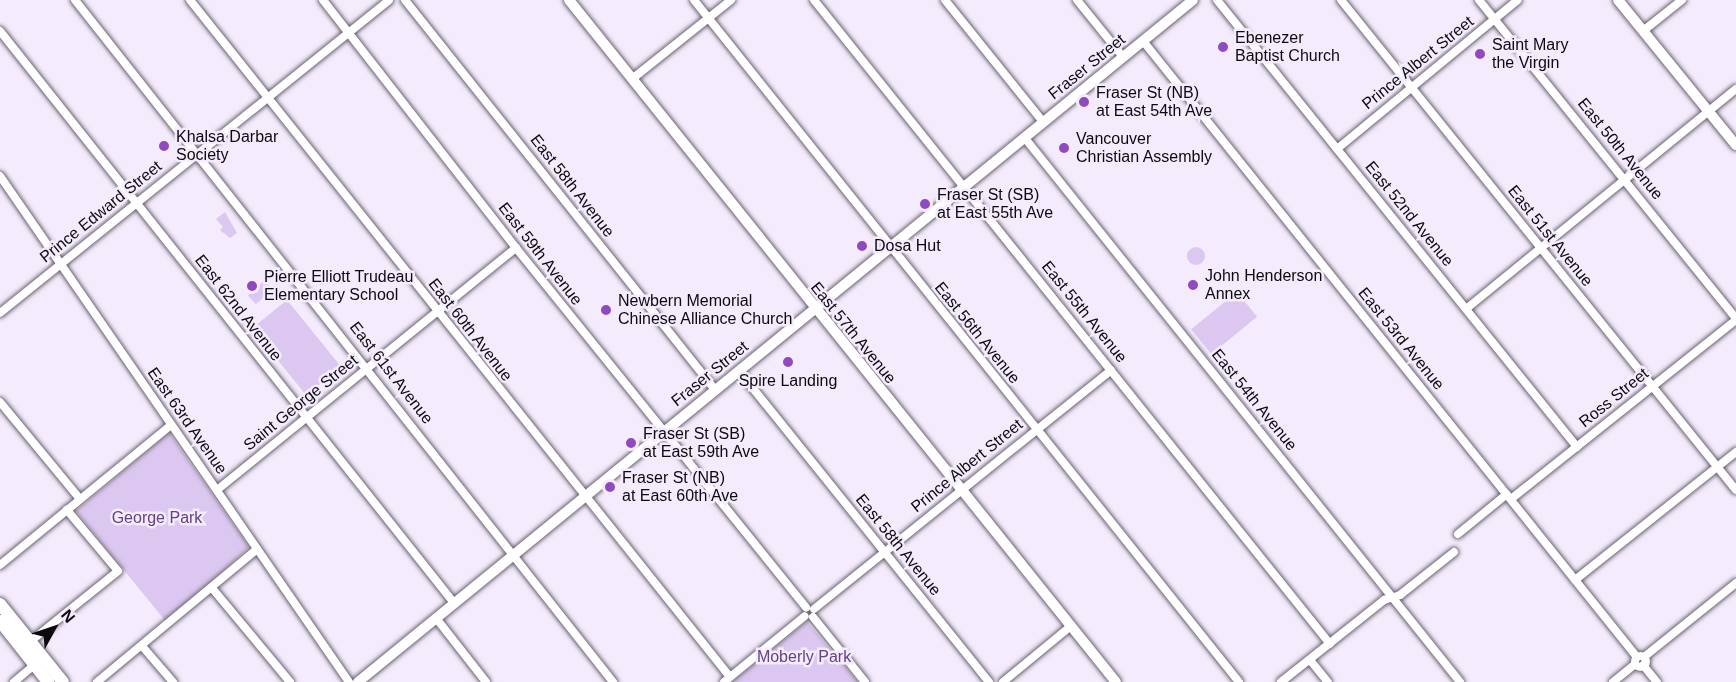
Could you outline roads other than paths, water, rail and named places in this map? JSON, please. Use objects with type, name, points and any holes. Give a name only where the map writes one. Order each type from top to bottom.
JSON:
[{"type":"main road","points":[[0,604],[39,662],[63,682]]},
{"type":"main road","points":[[0,621],[26,645]]},
{"type":"main road","points":[[39,662],[48,682]]},
{"type":"street","name":"East 61st Avenue","points":[[75,0],[613,682]]},
{"type":"street","name":"East 60th Avenue","points":[[190,0],[727,680]]},
{"type":"street","name":"East 59th Avenue","points":[[322,0],[516,248],[866,682]]},
{"type":"street","name":"Prince Edward Street","points":[[0,313],[389,0]]},
{"type":"street","name":"East 58th Avenue","points":[[405,0],[715,390]]},
{"type":"street","name":"East 57th Avenue","points":[[569,0],[814,309],[1116,682]]},
{"type":"street","name":"East 56th Avenue","points":[[694,0],[1035,430],[1239,682]]},
{"type":"street","points":[[632,79],[731,0]]},
{"type":"street","name":"East 55th Avenue","points":[[814,0],[1330,644]]},
{"type":"street","points":[[945,0],[1043,122]]},
{"type":"street","points":[[1077,0],[1123,57]]},
{"type":"street","name":"Fraser Street","points":[[358,682],[513,553],[1193,0]]},
{"type":"street","name":"East 52nd Avenue","points":[[1217,0],[1577,447]]},
{"type":"street","name":"East 51st Avenue","points":[[1341,0],[1736,490]]},
{"type":"street","name":"East 50th Avenue","points":[[1479,0],[1736,319]]},
{"type":"street","name":"Prince Albert Street","points":[[1337,149],[1518,0]]},
{"type":"street","points":[[1618,0],[1736,145]]},
{"type":"street","points":[[1643,31],[1682,0]]},
{"type":"street","name":"East 62nd Avenue","points":[[0,31],[454,603]]},
{"type":"street","name":"East 53rd Avenue","points":[[1143,41],[1657,682]]},
{"type":"street","points":[[1466,309],[1736,89]]},
{"type":"street","name":"East 54th Avenue","points":[[1024,137],[1460,682]]},
{"type":"street","name":"East 63rd Avenue","points":[[0,176],[349,682]]},
{"type":"street","name":"Saint George Street","points":[[217,490],[516,248]]},
{"type":"street","name":"Ross Street","points":[[1458,534],[1577,447],[1736,319]]},
{"type":"street","name":"Prince Albert Street","points":[[727,680],[1111,370]]},
{"type":"street","name":"East 58th Avenue","points":[[739,371],[989,682]]},
{"type":"street","points":[[0,402],[80,500]]},
{"type":"street","points":[[0,565],[171,425]]},
{"type":"street","points":[[1575,580],[1736,452]]},
{"type":"street","points":[[26,645],[118,571],[67,510]]},
{"type":"street","points":[[97,682],[257,549]]},
{"type":"street","points":[[1281,682],[1454,552]]},
{"type":"street","points":[[1613,682],[1736,584]]},
{"type":"street","points":[[212,588],[290,682]]},
{"type":"street","points":[[436,618],[486,682]]},
{"type":"street","points":[[1003,682],[1071,626]]},
{"type":"street","points":[[142,646],[172,682]]},
{"type":"street","points":[[1310,660],[1328,682]]},
{"type":"street","points":[[14,682],[39,662]]},
{"type":"place","name":"Ebenezer Baptist Church","points":[[1223,47]]},
{"type":"place","name":"Saint Mary the Virgin","points":[[1480,54]]},
{"type":"place","name":"Fraser St (NB) at East 54th Ave","points":[[1084,102]]},
{"type":"place","name":"Khalsa Darbar Society","points":[[164,146]]},
{"type":"place","name":"Vancouver Christian Assembly","points":[[1064,148]]},
{"type":"place","name":"Fraser St (SB) at East 55th Ave","points":[[925,204]]},
{"type":"place","name":"Dosa Hut","points":[[862,246]]},
{"type":"place","name":"John Henderson Annex","points":[[1193,285]]},
{"type":"place","name":"Pierre Elliott Trudeau Elementary School","points":[[252,286]]},
{"type":"place","name":"Newbern Memorial Chinese Alliance Church","points":[[606,310]]},
{"type":"place","name":"Spire Landing","points":[[788,362]]},
{"type":"place","name":"Fraser St (SB) at East 59th Ave","points":[[631,443]]},
{"type":"place","name":"Fraser St (NB) at East 60th Ave","points":[[610,487]]},
{"type":"park label","name":"George Park","points":[[157,518]]},
{"type":"park label","name":"Moberly Park","points":[[804,657]]}]
